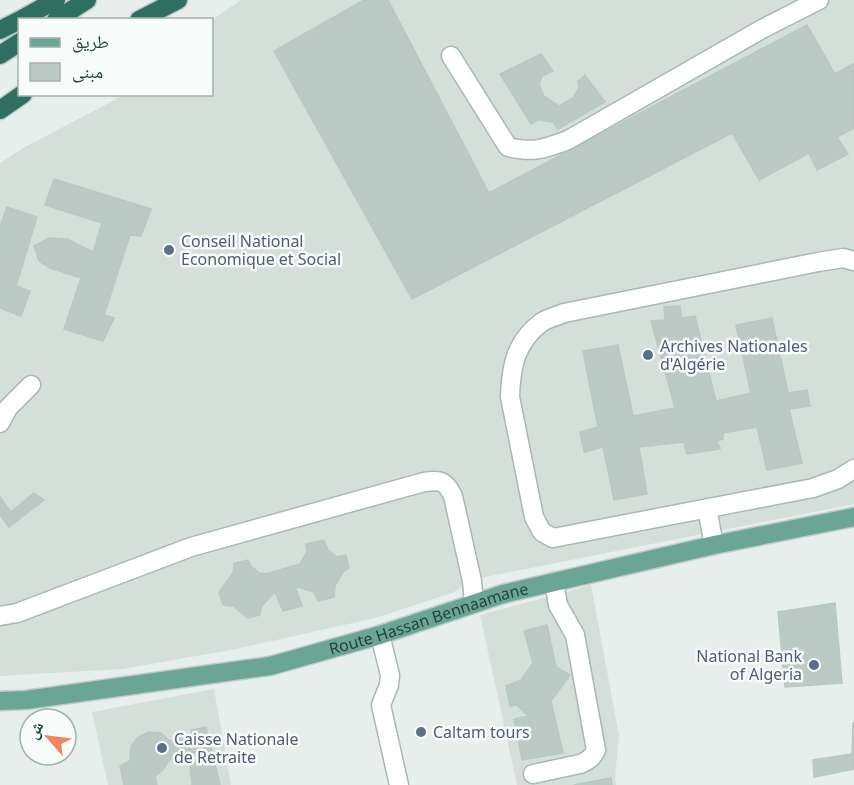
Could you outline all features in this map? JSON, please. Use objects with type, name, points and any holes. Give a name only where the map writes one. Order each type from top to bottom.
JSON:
[{"type":"highway","points":[[24,18],[56,0]]},
{"type":"highway","points":[[59,18],[87,0]]},
{"type":"highway","points":[[143,18],[178,0]]},
{"type":"highway","points":[[0,30],[18,21]]},
{"type":"highway","points":[[0,55],[18,43]]},
{"type":"highway","points":[[0,110],[20,96]]},
{"type":"main road","name":"Route Hassan Bennaamane","points":[[0,701],[26,700],[270,666],[380,635],[503,594],[714,545],[854,518]]},
{"type":"street","points":[[451,56],[508,147],[538,150],[568,140],[762,29],[819,0]]},
{"type":"street","points":[[854,261],[843,258],[818,262],[564,313],[543,321],[528,335],[515,356],[510,398],[534,517],[542,532],[553,538],[813,488],[838,479],[854,470]]},
{"type":"street","points":[[0,423],[8,408],[32,385]]},
{"type":"street","points":[[0,616],[17,613],[191,547],[424,482],[439,480],[448,486],[453,496],[472,581],[474,603]]},
{"type":"street","points":[[707,508],[714,545]]},
{"type":"street","points":[[533,774],[580,764],[594,755],[596,750],[575,635],[558,605],[554,582]]},
{"type":"street","points":[[380,635],[390,675],[389,685],[381,705],[399,785]]},
{"type":"street","points":[[0,711],[26,700]]},
{"type":"shaded area","points":[[241,0],[854,0],[854,504],[485,577],[472,581],[452,593],[375,618],[236,649],[123,669],[0,676],[0,163],[25,147],[122,96],[213,96],[213,19]]},
{"type":"shaded area","points":[[591,585],[619,735],[616,785],[517,785],[480,615]]},
{"type":"shaded area","name":"Caisse Nationale de Retraite","points":[[214,689],[231,785],[108,785],[92,712]]},
{"type":"building","points":[[364,0],[388,0],[489,193],[807,25],[835,74],[854,63],[854,128],[837,137],[848,154],[817,170],[809,153],[759,180],[732,133],[412,299],[274,51]]},
{"type":"building","points":[[541,54],[553,71],[542,76],[539,85],[544,96],[559,106],[573,98],[579,88],[578,81],[585,75],[605,102],[558,129],[553,122],[539,120],[531,124],[500,74]]},
{"type":"building","points":[[54,179],[151,209],[141,236],[130,235],[104,315],[114,318],[103,341],[64,329],[81,278],[50,268],[39,261],[34,246],[49,238],[67,239],[93,252],[102,223],[45,205]]},
{"type":"building","points":[[7,207],[37,217],[16,286],[30,291],[21,316],[0,308],[0,227]]},
{"type":"building","points":[[680,306],[681,318],[695,316],[716,401],[751,393],[736,325],[772,318],[788,393],[807,390],[810,406],[789,409],[802,463],[767,470],[757,427],[723,433],[723,439],[717,441],[720,449],[687,454],[684,442],[639,447],[647,494],[614,500],[603,447],[584,452],[580,432],[598,427],[583,351],[618,345],[633,416],[675,408],[651,321],[665,320],[664,307]]},
{"type":"building","points":[[34,493],[44,500],[9,527],[0,515],[0,497],[11,512]]},
{"type":"building","points":[[324,540],[328,550],[337,557],[346,555],[349,568],[343,572],[335,586],[334,597],[318,601],[314,592],[295,586],[302,606],[283,611],[275,592],[261,607],[260,615],[248,618],[233,606],[223,605],[219,592],[233,573],[234,563],[248,560],[259,573],[266,574],[300,564],[307,552],[306,544]]},
{"type":"building","points":[[835,603],[842,683],[785,687],[778,612]]},
{"type":"building","points":[[547,625],[556,667],[570,675],[551,701],[563,753],[522,760],[514,719],[528,716],[517,705],[510,706],[506,686],[521,680],[533,663],[524,631]]},
{"type":"building","points":[[853,723],[854,769],[814,777],[813,760],[852,754]]},
{"type":"building","points":[[206,727],[220,785],[192,785],[190,763],[198,762],[196,752],[170,759],[163,770],[155,776],[157,785],[124,785],[120,766],[130,761],[131,746],[138,737],[149,732],[161,733],[170,741],[192,736],[191,730]]},
{"type":"building","points":[[611,778],[612,785],[574,785]]},
{"type":"place","name":"Conseil National Economique et Social","points":[[169,250]]},
{"type":"place","name":"Archives Nationales d'Algérie","points":[[648,355]]},
{"type":"place","name":"National Bank of Algeria","points":[[814,665]]},
{"type":"place","name":"Caltam tours","points":[[421,732]]},
{"type":"place","name":"Caisse Nationale de Retraite","points":[[162,748]]}]
